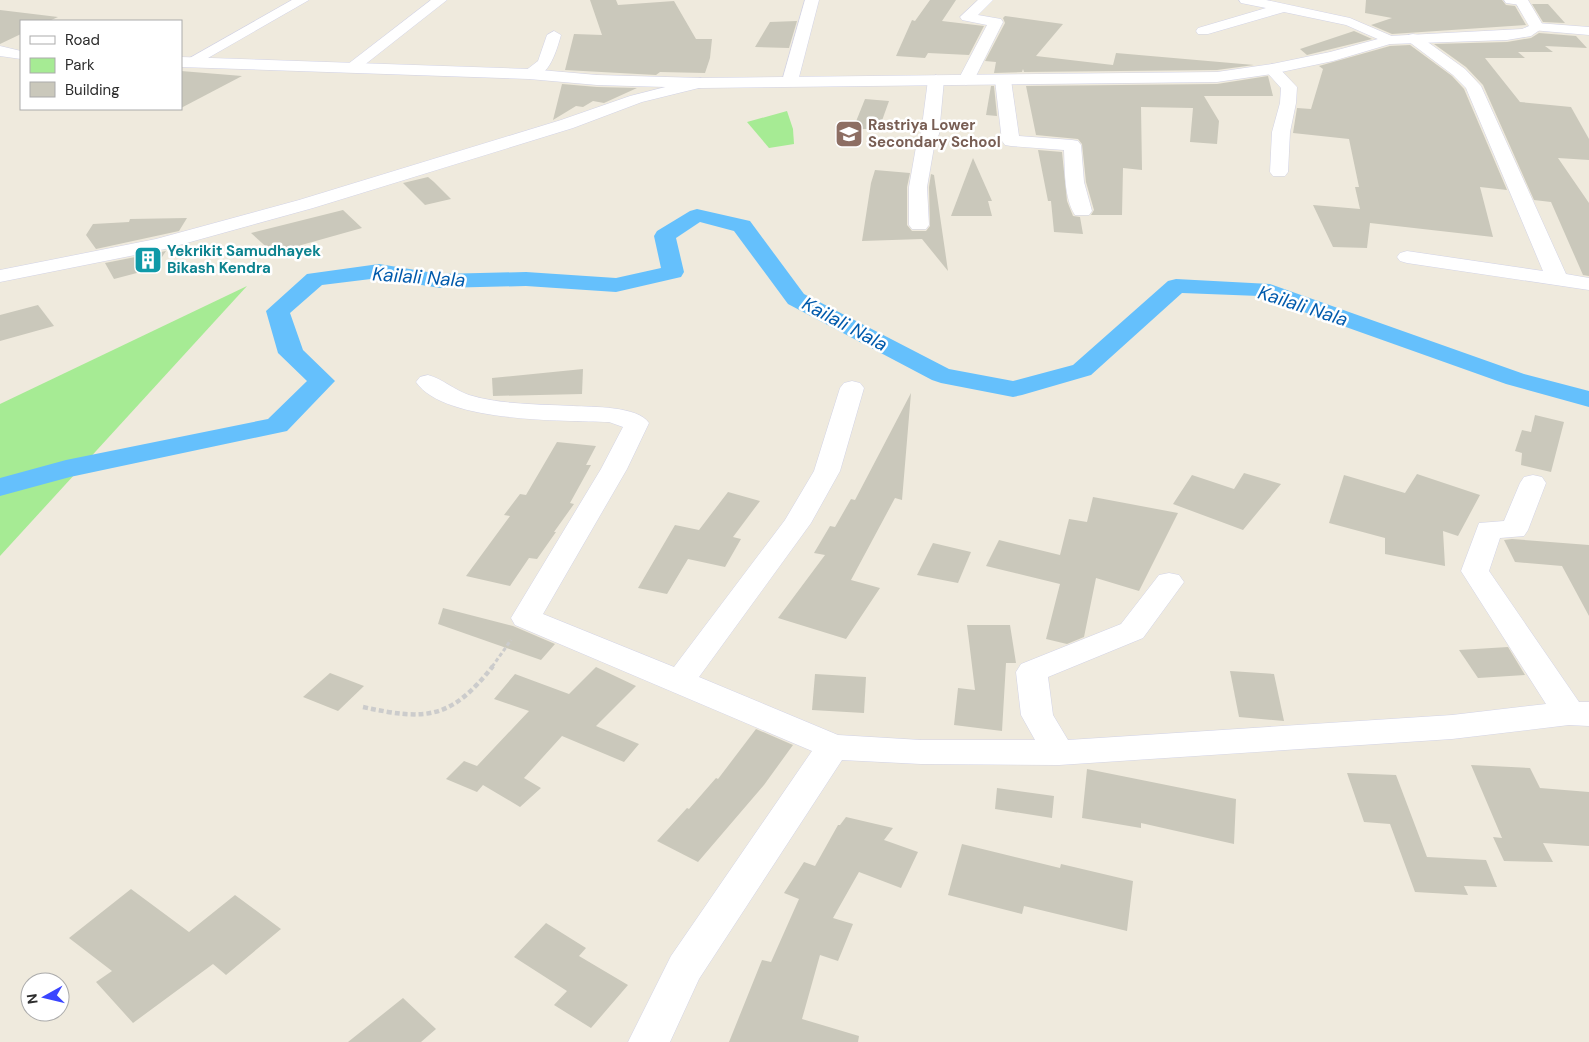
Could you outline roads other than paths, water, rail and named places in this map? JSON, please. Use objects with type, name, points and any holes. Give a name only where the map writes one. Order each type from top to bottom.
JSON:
[{"type":"street","points":[[185,63],[302,0]]},
{"type":"street","points":[[353,67],[440,0]]},
{"type":"street","points":[[790,81],[812,0]]},
{"type":"street","points":[[966,80],[996,22],[967,17],[986,0]]},
{"type":"street","points":[[1246,0],[1350,22],[1389,40]]},
{"type":"street","points":[[1518,0],[1536,27]]},
{"type":"street","points":[[1203,30],[1284,8]]},
{"type":"street","points":[[185,63],[353,67],[529,74],[597,80],[701,83],[1217,77],[1272,70],[1389,40],[1507,36],[1526,33],[1536,27],[1589,32]]},
{"type":"street","points":[[529,74],[545,63],[554,35]]},
{"type":"street","points":[[1413,38],[1459,72],[1473,86],[1558,278]]},
{"type":"street","points":[[0,52],[20,55]]},
{"type":"street","points":[[1272,70],[1290,86],[1281,132],[1279,172]]},
{"type":"street","points":[[919,225],[918,188],[925,147],[930,134],[936,80]]},
{"type":"street","points":[[1003,80],[1011,141],[1072,145],[1075,182],[1082,210]]},
{"type":"street","points":[[0,276],[158,245],[297,207],[558,127],[636,99],[701,83]]},
{"type":"street","points":[[1407,257],[1589,284]]},
{"type":"street","points":[[428,382],[446,396],[466,402],[513,410],[611,415],[637,423],[614,469],[526,618],[802,732],[833,747],[921,752],[1059,753],[1452,727],[1579,713],[1475,571],[1489,529],[1514,530],[1533,483]]},
{"type":"street","points":[[679,682],[797,523],[827,471],[852,388]]},
{"type":"street","points":[[1059,753],[1037,715],[1032,672],[1132,631],[1169,582]]},
{"type":"street","points":[[649,1042],[685,968],[833,747]]},
{"type":"waterway","name":"Kailali Nala","points":[[0,487],[66,469],[277,425],[322,381],[291,353],[278,311],[315,279],[379,271],[440,281],[526,279],[616,285],[673,272],[665,236],[697,215],[742,226],[796,299],[941,375],[1013,389],[1082,370],[1113,340],[1176,286],[1262,289],[1515,379],[1589,399]]},
{"type":"place","name":"Rastriya Lower Secondary School","points":[[849,134]]},
{"type":"place","name":"Yekrikit Samudhayek Bikash Kendra","points":[[148,260]]}]
